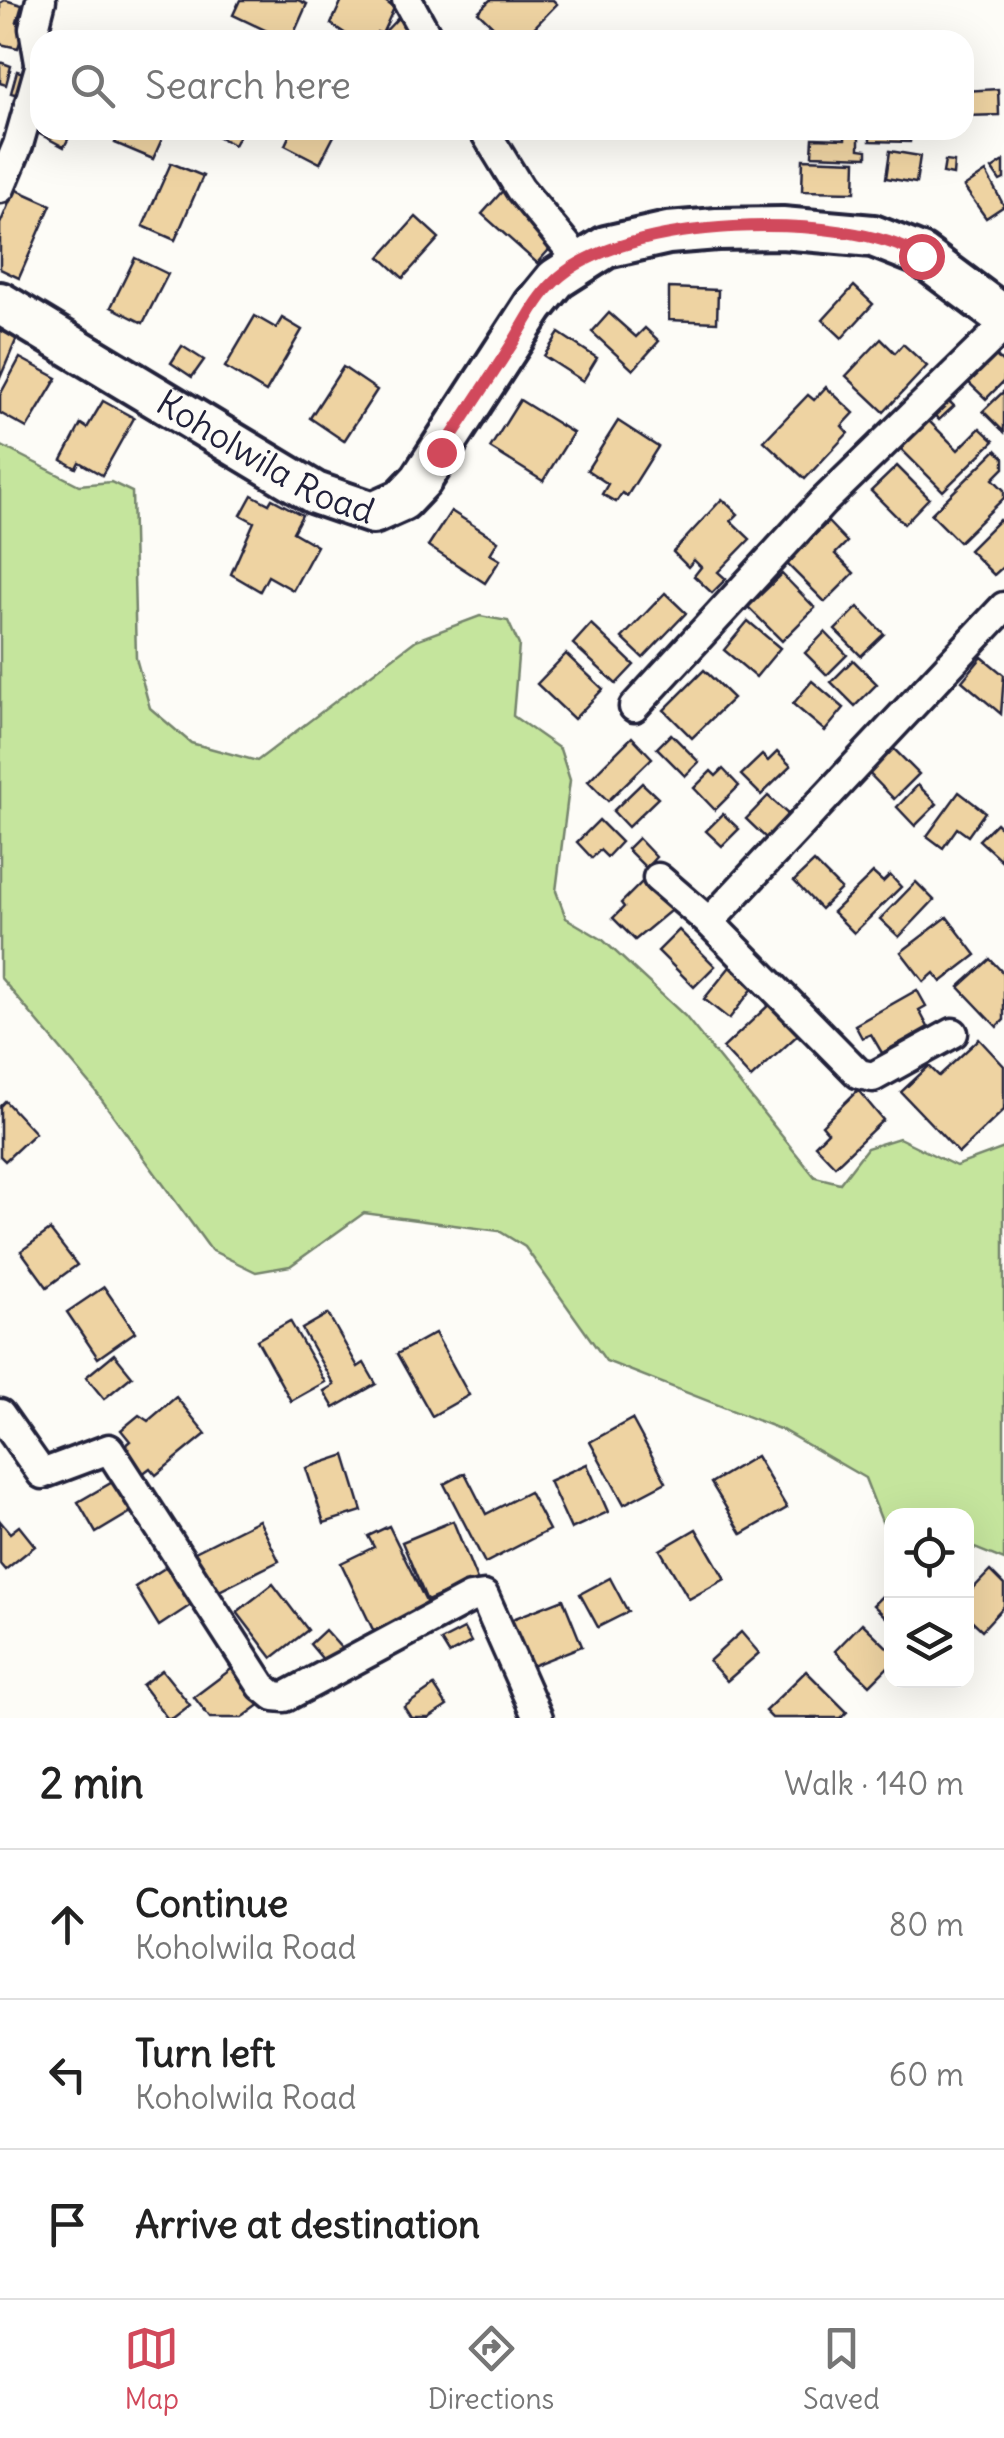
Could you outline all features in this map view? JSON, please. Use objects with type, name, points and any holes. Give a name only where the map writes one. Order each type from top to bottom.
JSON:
[{"type":"street","points":[[34,30],[41,0]]},
{"type":"street","points":[[407,0],[424,30]]},
{"type":"street","points":[[0,188],[30,105]]},
{"type":"street","points":[[490,140],[520,189],[581,262]]},
{"type":"street","name":"Koholwila Road","points":[[0,303],[315,493],[373,513],[402,500],[421,480],[534,306],[556,279],[606,247],[668,232],[782,228],[839,231],[902,244],[1004,316]]},
{"type":"street","points":[[634,706],[823,502],[1004,326]]},
{"type":"street","points":[[709,922],[1004,607]]},
{"type":"street","points":[[658,878],[709,922],[860,1074],[872,1077],[954,1033]]},
{"type":"street","points":[[0,1414],[42,1474],[110,1449],[262,1686],[274,1696],[285,1697],[470,1598],[484,1596],[538,1718]]},
{"type":"green space","points":[[0,445],[79,485],[111,482],[132,492],[136,658],[150,708],[191,743],[257,761],[416,640],[480,616],[508,621],[519,645],[513,716],[560,749],[570,780],[556,891],[566,918],[603,940],[685,1016],[815,1177],[840,1183],[867,1148],[899,1138],[956,1166],[1004,1148],[1004,1560],[974,1548],[974,1508],[884,1508],[884,1527],[865,1478],[782,1430],[606,1361],[525,1247],[499,1231],[364,1213],[290,1266],[256,1272],[211,1250],[91,1085],[0,977]]},
{"type":"building","points":[[5,0],[22,5],[17,22],[26,24],[18,48],[0,44],[0,3]]},
{"type":"building","points":[[240,0],[298,0],[307,4],[295,30],[265,30],[233,15]]},
{"type":"building","points":[[342,0],[384,0],[394,8],[384,30],[340,30],[331,24]]},
{"type":"building","points":[[490,0],[553,0],[557,4],[532,30],[497,30],[478,12]]},
{"type":"building","points":[[400,16],[409,25],[403,30],[387,30]]},
{"type":"building","points":[[0,62],[11,66],[6,85],[0,83]]},
{"type":"building","points":[[17,71],[30,75],[24,97],[11,93]]},
{"type":"building","points":[[998,89],[999,115],[974,116],[974,90]]},
{"type":"building","points":[[116,140],[162,140],[153,159],[115,143]]},
{"type":"building","points":[[287,140],[332,140],[320,163],[285,145]]},
{"type":"building","points":[[813,140],[859,140],[859,149],[867,150],[867,157],[812,155]]},
{"type":"building","points":[[890,151],[920,156],[916,183],[886,178]]},
{"type":"building","points":[[803,159],[856,161],[855,192],[802,191]]},
{"type":"building","points":[[945,161],[954,162],[953,175],[943,173]]},
{"type":"building","points":[[1004,161],[1004,179],[1000,181],[992,169]]},
{"type":"building","points":[[171,163],[203,176],[175,240],[143,226]]},
{"type":"building","points":[[986,172],[1004,206],[986,218],[964,187]]},
{"type":"building","points":[[507,186],[556,242],[537,263],[482,214]]},
{"type":"building","points":[[15,189],[51,205],[19,278],[0,269],[0,224]]},
{"type":"building","points":[[416,217],[439,238],[403,278],[380,257]]},
{"type":"building","points":[[135,258],[168,274],[143,323],[111,307]]},
{"type":"building","points":[[854,286],[873,304],[842,338],[823,320]]},
{"type":"building","points":[[669,288],[718,290],[717,322],[669,320]]},
{"type":"building","points":[[609,313],[636,337],[645,328],[659,341],[633,370],[592,332]]},
{"type":"building","points":[[255,316],[276,328],[282,318],[302,330],[266,392],[225,367]]},
{"type":"building","points":[[0,330],[17,338],[0,378]]},
{"type":"building","points":[[559,333],[597,358],[583,381],[544,356]]},
{"type":"building","points":[[881,339],[895,353],[903,344],[927,366],[884,412],[846,376]]},
{"type":"building","points":[[182,346],[204,360],[192,377],[171,363]]},
{"type":"building","points":[[994,354],[1004,364],[1004,381],[986,399],[967,381]]},
{"type":"building","points":[[20,358],[57,378],[27,428],[0,413],[0,395]]},
{"type":"building","points":[[343,367],[377,390],[344,441],[310,418]]},
{"type":"building","points":[[826,387],[854,413],[842,426],[848,433],[805,479],[764,441],[808,395],[814,400]]},
{"type":"building","points":[[1004,391],[1004,432],[983,411]]},
{"type":"building","points":[[943,395],[954,406],[939,420],[929,409]]},
{"type":"building","points":[[520,400],[573,433],[543,481],[490,448]]},
{"type":"building","points":[[103,401],[134,418],[102,475],[79,462],[76,468],[62,460],[81,424],[87,428]]},
{"type":"building","points":[[926,418],[958,450],[980,428],[994,441],[943,491],[898,446]]},
{"type":"building","points":[[618,421],[658,447],[627,496],[622,493],[616,502],[602,494],[608,484],[587,470]]},
{"type":"building","points":[[996,450],[1004,458],[1004,468],[993,479],[1004,490],[1004,498],[959,542],[931,514]]},
{"type":"building","points":[[897,466],[929,498],[904,524],[871,491]]},
{"type":"building","points":[[252,495],[269,504],[272,499],[302,515],[293,532],[317,546],[293,590],[268,576],[260,591],[231,574],[254,522],[241,515]]},
{"type":"building","points":[[722,499],[738,514],[731,521],[750,539],[718,572],[726,579],[712,593],[694,576],[701,567],[694,560],[688,567],[673,552]]},
{"type":"building","points":[[451,511],[498,541],[490,554],[500,560],[485,583],[428,546]]},
{"type":"building","points":[[999,520],[1004,525],[1004,566],[994,575],[969,550]]},
{"type":"building","points":[[828,522],[847,542],[835,554],[854,573],[825,602],[786,563]]},
{"type":"building","points":[[782,574],[815,608],[782,641],[748,607]]},
{"type":"building","points":[[665,593],[686,613],[643,658],[622,638]]},
{"type":"building","points":[[858,607],[884,634],[861,656],[835,630]]},
{"type":"building","points":[[748,621],[780,648],[756,677],[724,650]]},
{"type":"building","points":[[591,624],[634,665],[616,684],[573,644]]},
{"type":"building","points":[[825,632],[847,655],[827,675],[805,653]]},
{"type":"building","points":[[566,654],[603,689],[574,719],[537,684]]},
{"type":"building","points":[[982,657],[1004,675],[1001,714],[962,681]]},
{"type":"building","points":[[853,660],[877,684],[855,706],[831,682]]},
{"type":"building","points":[[704,670],[733,698],[692,738],[664,710]]},
{"type":"building","points":[[812,681],[844,708],[825,731],[793,704]]},
{"type":"building","points":[[671,734],[699,762],[685,776],[657,748]]},
{"type":"building","points":[[632,737],[652,758],[608,801],[588,781]]},
{"type":"building","points":[[887,742],[919,774],[894,799],[862,766]]},
{"type":"building","points":[[777,752],[791,766],[761,795],[741,775],[762,755],[768,761]]},
{"type":"building","points":[[723,769],[739,786],[715,810],[694,788],[711,771],[716,776]]},
{"type":"building","points":[[642,783],[658,798],[628,827],[613,811]]},
{"type":"building","points":[[918,785],[937,804],[915,826],[897,807]]},
{"type":"building","points":[[959,792],[985,812],[968,836],[957,828],[943,848],[927,836]]},
{"type":"building","points":[[768,796],[790,816],[767,839],[746,819]]},
{"type":"building","points":[[723,814],[739,829],[722,846],[706,831]]},
{"type":"building","points":[[599,820],[621,842],[607,857],[600,850],[592,858],[577,842]]},
{"type":"building","points":[[996,823],[1004,831],[1001,860],[979,840]]},
{"type":"building","points":[[638,838],[656,857],[646,868],[627,849]]},
{"type":"building","points":[[814,862],[841,889],[821,909],[794,881]]},
{"type":"building","points":[[873,873],[883,882],[890,875],[901,887],[854,933],[833,912]]},
{"type":"building","points":[[646,878],[675,907],[635,940],[613,918],[624,907],[621,903]]},
{"type":"building","points":[[916,882],[934,900],[899,937],[880,919]]},
{"type":"building","points":[[947,917],[976,955],[941,982],[934,973],[924,982],[901,952]]},
{"type":"building","points":[[679,930],[715,966],[694,987],[658,951]]},
{"type":"building","points":[[990,959],[1004,974],[1004,1020],[997,1027],[959,987]]},
{"type":"building","points":[[733,963],[757,983],[729,1019],[704,999]]},
{"type":"building","points":[[917,990],[926,1006],[919,1010],[928,1027],[882,1053],[871,1034],[862,1038],[855,1025]]},
{"type":"building","points":[[773,1001],[801,1032],[751,1078],[723,1048]]},
{"type":"building","points":[[979,1039],[1004,1066],[1004,1110],[959,1153],[901,1092],[929,1066],[939,1076]]},
{"type":"building","points":[[858,1090],[883,1120],[835,1166],[815,1145],[828,1132],[822,1125]]},
{"type":"building","points":[[5,1101],[35,1133],[5,1161],[0,1156],[0,1106]]},
{"type":"building","points":[[50,1230],[77,1265],[47,1287],[21,1251]]},
{"type":"building","points":[[104,1287],[135,1332],[98,1358],[67,1312]]},
{"type":"building","points":[[328,1314],[358,1367],[364,1363],[376,1384],[334,1408],[324,1391],[334,1385],[302,1329]]},
{"type":"building","points":[[290,1321],[325,1382],[291,1401],[257,1340]]},
{"type":"building","points":[[435,1333],[469,1395],[432,1416],[397,1354]]},
{"type":"building","points":[[114,1354],[132,1376],[104,1399],[86,1377]]},
{"type":"building","points":[[176,1397],[206,1434],[156,1475],[150,1468],[137,1478],[116,1453],[130,1441],[121,1430],[139,1415],[148,1421]]},
{"type":"building","points":[[632,1419],[666,1482],[624,1504],[590,1442]]},
{"type":"building","points":[[345,1455],[362,1511],[324,1523],[306,1468]]},
{"type":"building","points":[[756,1456],[787,1508],[742,1534],[711,1483]]},
{"type":"building","points":[[587,1464],[608,1512],[571,1529],[549,1481]]},
{"type":"building","points":[[465,1473],[486,1514],[529,1492],[549,1530],[485,1563],[444,1484]]},
{"type":"building","points":[[123,1476],[141,1506],[96,1533],[78,1502]]},
{"type":"building","points":[[259,1520],[279,1561],[213,1594],[193,1553]]},
{"type":"building","points":[[0,1521],[10,1533],[19,1526],[35,1546],[5,1570],[0,1564]]},
{"type":"building","points":[[453,1521],[477,1580],[427,1601],[402,1542]]},
{"type":"building","points":[[389,1526],[430,1610],[376,1636],[341,1563],[374,1547],[368,1536]]},
{"type":"building","points":[[696,1529],[725,1579],[689,1599],[660,1550]]},
{"type":"building","points":[[176,1561],[200,1599],[159,1626],[135,1587]]},
{"type":"building","points":[[990,1571],[1004,1585],[1004,1606],[982,1630],[974,1622],[974,1588]]},
{"type":"building","points":[[610,1578],[628,1612],[598,1627],[580,1594]]},
{"type":"building","points":[[273,1584],[308,1630],[272,1658],[237,1612]]},
{"type":"building","points":[[884,1594],[884,1615],[873,1605]]},
{"type":"building","points":[[563,1599],[582,1646],[519,1671],[500,1624]]},
{"type":"building","points":[[862,1623],[884,1644],[884,1671],[870,1685],[835,1651]]},
{"type":"building","points":[[464,1629],[471,1642],[449,1654],[441,1641]]},
{"type":"building","points":[[325,1630],[343,1650],[331,1669],[310,1644]]},
{"type":"building","points":[[741,1632],[759,1653],[727,1681],[709,1661]]},
{"type":"building","points":[[234,1667],[261,1704],[242,1718],[210,1718],[194,1697]]},
{"type":"building","points":[[162,1670],[190,1705],[173,1718],[167,1718],[142,1685]]},
{"type":"building","points":[[806,1671],[847,1712],[841,1718],[772,1718],[765,1711]]},
{"type":"building","points":[[434,1686],[447,1706],[429,1718],[411,1718],[404,1707]]},
{"type":"route","points":[[441,452],[534,306],[556,279],[606,247],[668,232],[782,228],[873,236],[902,244],[921,256]]}]
